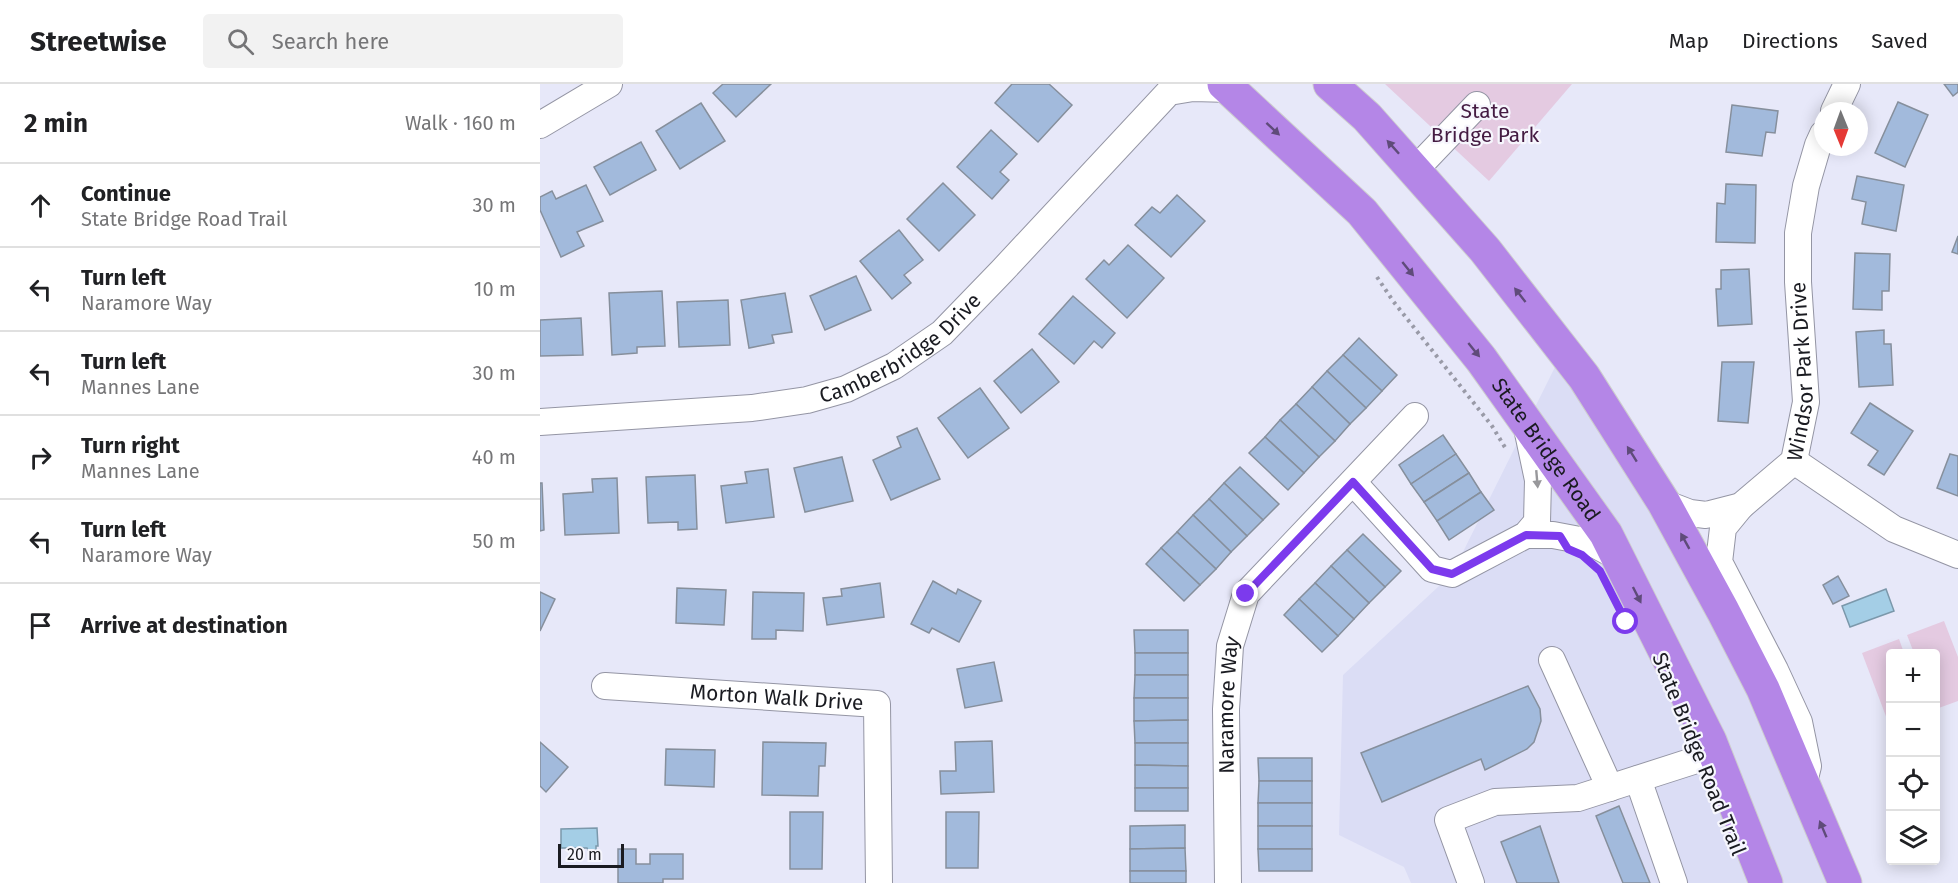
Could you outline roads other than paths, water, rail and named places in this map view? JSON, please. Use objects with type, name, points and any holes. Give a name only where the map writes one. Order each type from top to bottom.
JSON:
[{"type":"highway","points":[[1330,84],[1367,117],[1485,250],[1584,377],[1664,503],[1723,611],[1763,689],[1845,883]]},
{"type":"highway","name":"State Bridge Road","points":[[1227,87],[1362,212],[1481,358],[1606,534],[1715,753],[1766,883]]},
{"type":"street","points":[[540,125],[609,84]]},
{"type":"street","points":[[1838,102],[1847,84]]},
{"type":"street","name":"Camberbridge Drive","points":[[540,422],[752,408],[807,400],[846,389],[894,366],[942,333],[1002,271],[1168,88],[1227,87]]},
{"type":"street","points":[[1414,171],[1476,105]]},
{"type":"street","name":"Windsor Park Drive","points":[[1664,503],[1690,513],[1706,515],[1741,506],[1794,461],[1806,402],[1798,282],[1798,233],[1806,186],[1815,156]]},
{"type":"street","name":"Naramore Way","points":[[1228,883],[1226,709],[1230,646],[1246,594],[1415,416]]},
{"type":"street","points":[[1353,482],[1432,569],[1452,574],[1526,535],[1537,522],[1538,480],[1526,422]]},
{"type":"street","points":[[1794,461],[1894,529],[1958,555]]},
{"type":"street","points":[[1741,506],[1723,528],[1719,562],[1799,722],[1808,766],[1804,786]]},
{"type":"street","points":[[1526,535],[1553,535],[1590,542],[1618,557]]},
{"type":"street","points":[[1552,660],[1610,788]]},
{"type":"street","name":"Morton Walk Drive","points":[[605,686],[877,704],[879,883]]},
{"type":"street","points":[[1471,883],[1448,820],[1494,802],[1578,798],[1715,753]]},
{"type":"street","points":[[1638,779],[1674,883]]},
{"type":"park label","name":"State Bridge Park","points":[[1485,123]]}]
